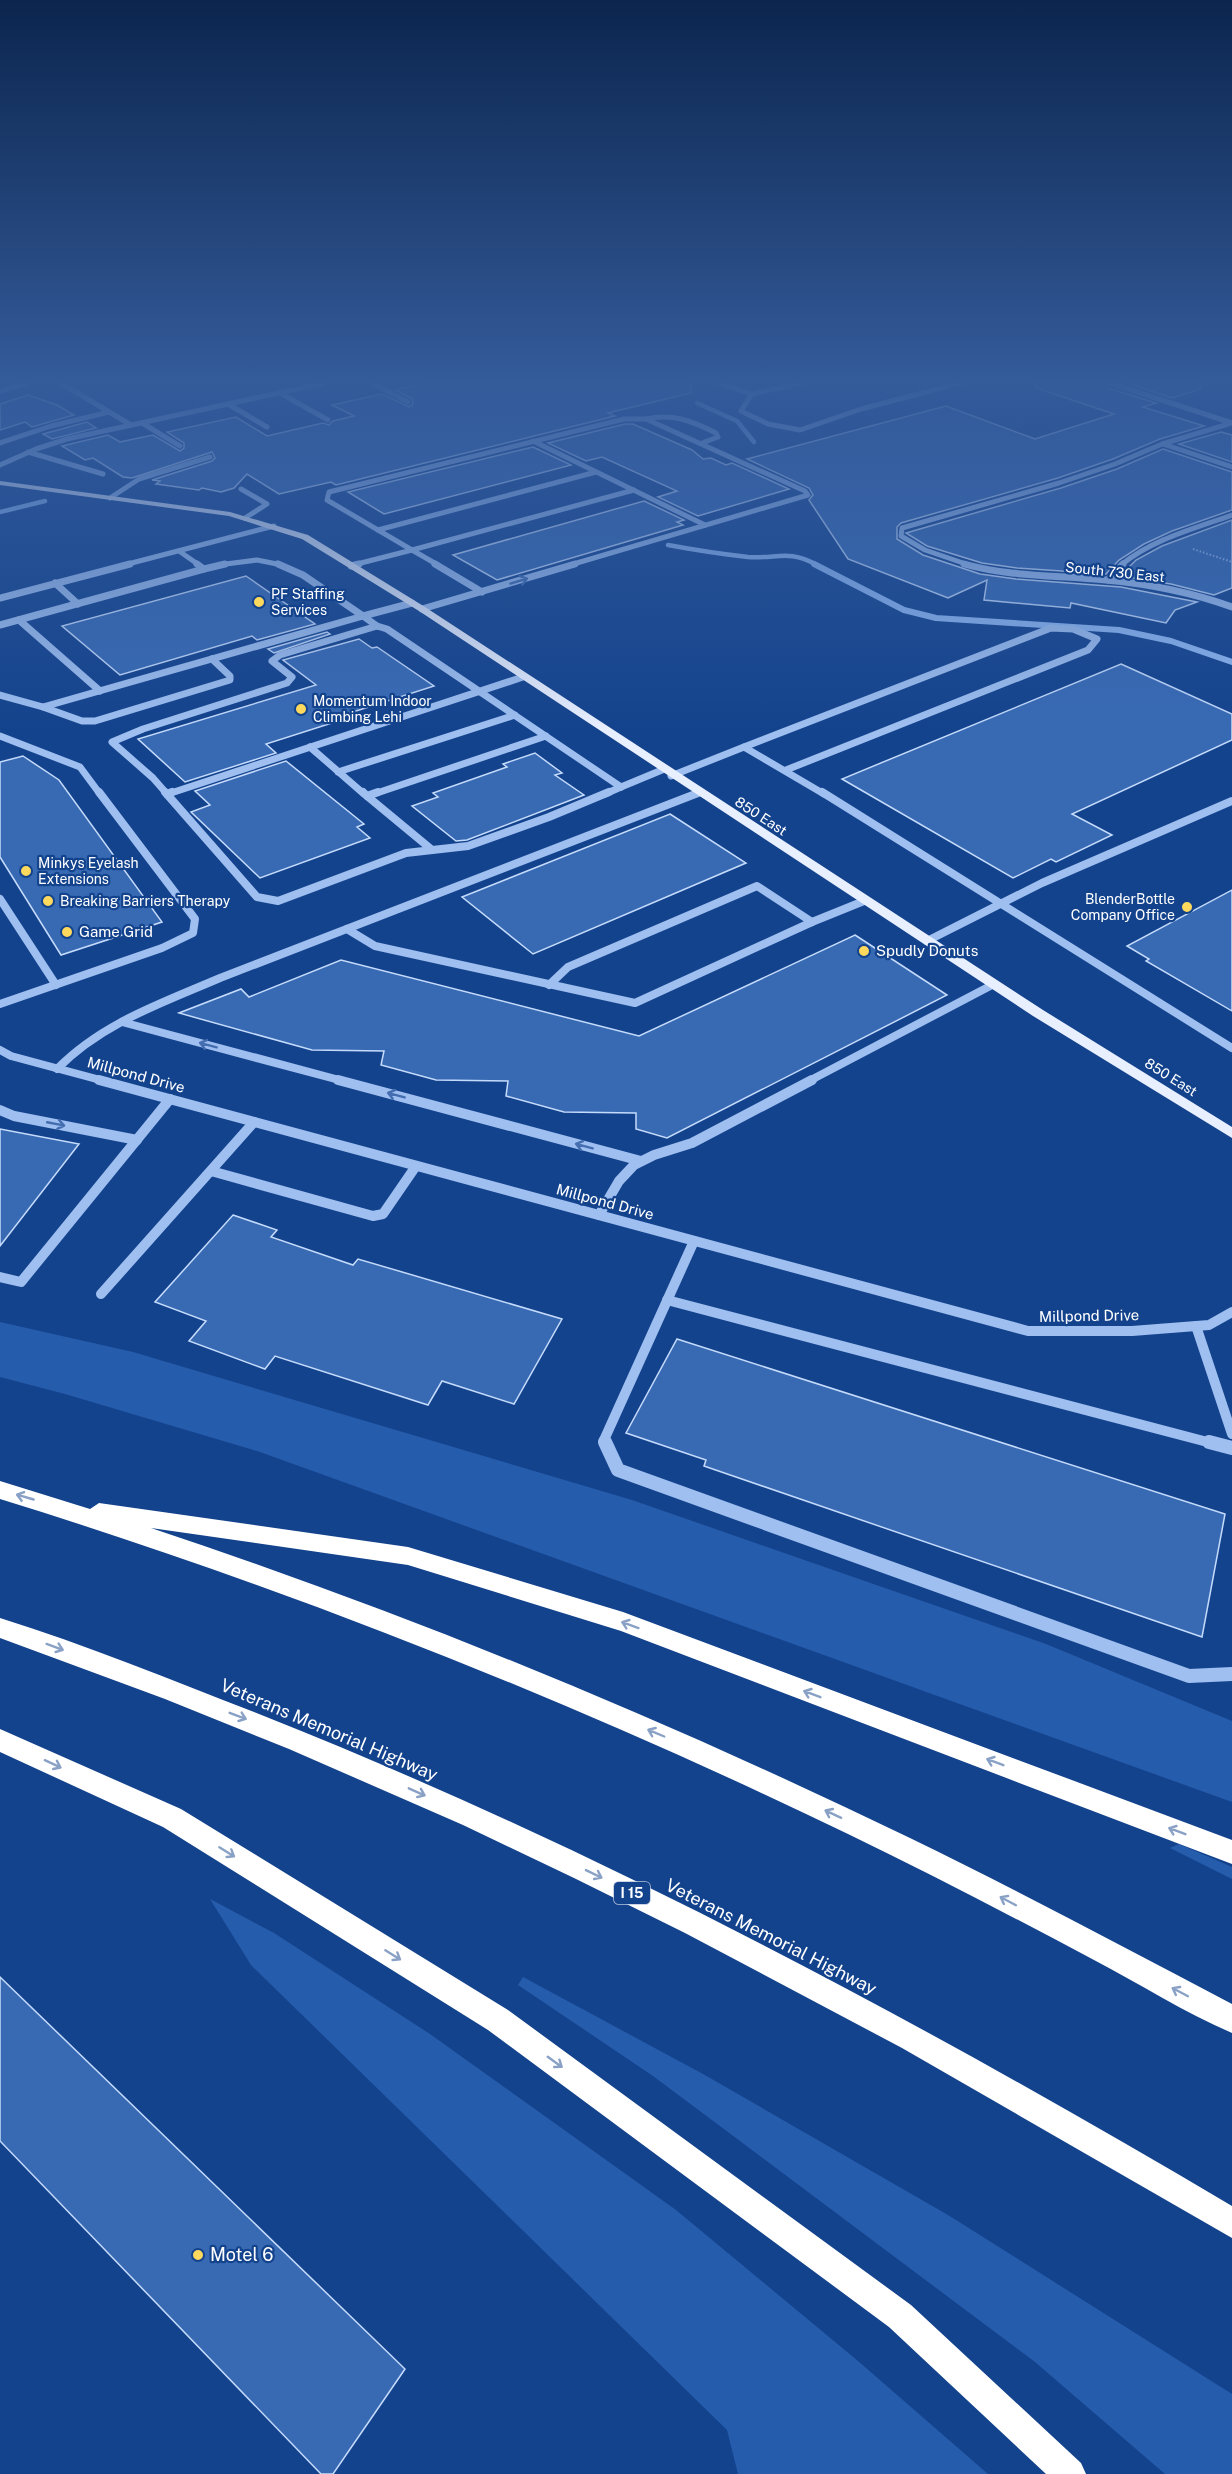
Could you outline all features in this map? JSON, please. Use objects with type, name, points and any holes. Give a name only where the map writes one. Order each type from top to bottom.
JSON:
[{"type":"highway","points":[[0,1490],[220,1560],[387,1621],[514,1671],[706,1754],[856,1825],[1005,1899],[1232,2019]]},
{"type":"highway","points":[[50,1505],[408,1556],[623,1622],[1232,1852]]},
{"type":"highway","name":"Veterans Memorial Highway","points":[[0,1628],[258,1724],[408,1788],[572,1863],[830,1993],[991,2081],[1232,2223]]},
{"type":"highway","points":[[0,1740],[172,1818],[498,2020],[900,2316],[1070,2474]]},
{"type":"main road","name":"850 East","points":[[114,498],[200,509],[245,518],[305,537],[417,606],[864,901],[1232,1133]]},
{"type":"street","points":[[245,518],[267,504],[257,498]]},
{"type":"street","points":[[327,498],[482,592]]},
{"type":"street","points":[[378,530],[497,498]]},
{"type":"street","points":[[351,566],[603,498]]},
{"type":"street","points":[[651,498],[705,525]]},
{"type":"street","points":[[43,707],[363,616],[482,592],[795,498]]},
{"type":"street","name":"South 730 East","points":[[1005,498],[902,528],[901,536],[923,551],[953,562],[1031,576],[1108,580],[1160,587],[1211,599],[1232,607]]},
{"type":"street","points":[[1108,580],[1131,556],[1165,540],[1232,515]]},
{"type":"street","points":[[0,598],[274,526]]},
{"type":"street","points":[[179,551],[204,568]]},
{"type":"street","points":[[0,626],[204,568],[238,561],[264,560],[288,566],[376,626],[387,629],[623,788]]},
{"type":"street","points":[[55,583],[78,604]]},
{"type":"street","points":[[19,620],[100,691]]},
{"type":"street","points":[[376,626],[280,655],[272,661],[292,677],[287,682],[143,729],[112,742],[166,794],[257,897],[268,901],[278,901],[406,853],[468,846],[623,788],[744,747],[1051,628],[1073,629],[1097,639],[1088,650],[786,770]]},
{"type":"street","points":[[0,694],[82,721],[95,721],[230,680],[230,676],[212,659]]},
{"type":"street","points":[[166,794],[523,676]]},
{"type":"street","points":[[338,772],[515,715]]},
{"type":"street","points":[[0,736],[80,767],[195,919],[193,933],[162,948],[0,1004]]},
{"type":"street","points":[[367,796],[546,736]]},
{"type":"street","points":[[0,746],[15,742]]},
{"type":"street","points":[[310,747],[430,849]]},
{"type":"street","points":[[744,747],[786,770],[1232,1048]]},
{"type":"street","points":[[57,1069],[81,1046],[122,1022],[220,978],[698,793]]},
{"type":"street","points":[[927,941],[1001,903],[1232,801]]},
{"type":"street","points":[[549,985],[568,967],[757,886],[812,922]]},
{"type":"street","points":[[0,899],[56,985]]},
{"type":"street","points":[[347,929],[375,946],[635,1002],[648,999],[812,922],[864,901]]},
{"type":"street","points":[[599,1215],[619,1182],[634,1165],[692,1143],[994,984]]},
{"type":"street","points":[[122,1022],[641,1161]]},
{"type":"street","name":"Millpond Drive","points":[[0,1050],[11,1056],[170,1100],[1028,1331],[1132,1331],[1209,1325],[1232,1312]]},
{"type":"street","points":[[0,1277],[21,1282],[170,1100]]},
{"type":"street","points":[[0,1110],[14,1116],[137,1140]]},
{"type":"street","points":[[101,1294],[254,1122]]},
{"type":"street","points":[[211,1171],[373,1216],[383,1214],[416,1166]]},
{"type":"street","points":[[693,1241],[604,1440],[618,1470],[1189,1676],[1232,1674]]},
{"type":"street","points":[[667,1300],[1232,1448]]},
{"type":"street","points":[[1196,1326],[1232,1434]]},
{"type":"path","points":[[1165,540],[1232,562]]},
{"type":"shaded area","points":[[0,1322],[133,1352],[632,1500],[1046,1644],[1232,1721],[1232,1802],[260,1452],[0,1377]]},
{"type":"shaded area","points":[[1179,1844],[1232,1867],[1232,1879],[1170,1848]]},
{"type":"shaded area","points":[[210,1899],[274,1933],[430,2034],[676,2210],[858,2361],[988,2474],[738,2474],[727,2430],[251,1965]]},
{"type":"shaded area","points":[[523,1977],[703,2074],[948,2215],[1232,2394],[1232,2474],[1165,2474],[1035,2362],[653,2076],[518,1985]]},
{"type":"building","points":[[359,498],[443,498],[384,514]]},
{"type":"building","points":[[661,498],[757,498],[698,516]]},
{"type":"building","points":[[987,498],[901,523],[897,527],[897,539],[923,555],[980,574],[1121,587],[1197,602],[1175,610],[1166,623],[1071,603],[1070,608],[984,600],[987,580],[948,598],[848,559],[809,500]]},
{"type":"building","points":[[1025,498],[1232,498],[1232,510],[1172,531],[1144,544],[1119,560],[1106,574],[1017,568],[982,563],[927,546],[906,533]]},
{"type":"building","points":[[644,501],[684,520],[677,522],[683,525],[497,580],[453,555]]},
{"type":"building","points":[[1232,520],[1232,588],[1214,595],[1171,584],[1120,576],[1136,560],[1162,546]]},
{"type":"building","points":[[246,576],[315,624],[257,640],[252,636],[120,675],[62,626]]},
{"type":"building","points":[[327,632],[330,634],[274,653],[268,649]]},
{"type":"building","name":"Momentum Indoor Climbing Lehi","points":[[359,639],[372,648],[377,647],[434,686],[328,720],[332,723],[266,744],[276,753],[185,782],[138,739],[316,685],[283,660]]},
{"type":"building","points":[[1121,664],[1232,714],[1232,740],[1072,814],[1112,835],[1056,862],[1051,859],[1013,878],[842,779]]},
{"type":"building","points":[[535,753],[562,773],[555,775],[584,795],[467,840],[456,841],[412,806],[438,797],[433,793],[507,767],[503,764]]},
{"type":"building","points":[[23,756],[59,780],[162,922],[61,955],[0,857],[0,762]]},
{"type":"building","points":[[286,761],[364,824],[357,827],[370,838],[260,878],[191,812],[210,805],[195,791]]},
{"type":"building","points":[[670,814],[746,863],[533,954],[462,897]]},
{"type":"building","points":[[1232,890],[1232,1011],[1146,961],[1149,959],[1127,946]]},
{"type":"building","points":[[855,935],[947,995],[667,1138],[636,1129],[636,1113],[564,1112],[506,1096],[508,1081],[436,1080],[381,1065],[384,1051],[312,1050],[179,1013],[241,989],[249,997],[341,960],[639,1036]]},
{"type":"building","points":[[0,1129],[79,1144],[0,1246]]},
{"type":"building","points":[[233,1215],[277,1230],[271,1237],[353,1265],[358,1259],[562,1319],[514,1404],[442,1381],[428,1405],[275,1356],[265,1369],[189,1341],[206,1321],[155,1302]]},
{"type":"building","points":[[677,1339],[1225,1514],[1202,1637],[704,1466],[706,1460],[626,1433]]},
{"type":"building","name":"Motel 6","points":[[0,1977],[405,2369],[333,2474],[321,2474],[0,2141]]},
{"type":"waterway","points":[[0,512],[45,501]]},
{"type":"waterway","points":[[668,545],[748,557],[798,557],[817,565]]},
{"type":"waterway","points":[[814,564],[904,610],[936,618],[1119,630],[1171,641],[1232,662]]},
{"type":"place","name":"PF Staffing Services","points":[[259,602]]},
{"type":"place","name":"Momentum Indoor Climbing Lehi","points":[[301,709]]},
{"type":"place","name":"Minkys Eyelash Extensions","points":[[26,871]]},
{"type":"place","name":"Breaking Barriers Therapy","points":[[48,901]]},
{"type":"place","name":"BlenderBottle Company Office","points":[[1187,907]]},
{"type":"place","name":"Game Grid","points":[[67,932]]},
{"type":"place","name":"Spudly Donuts","points":[[864,951]]},
{"type":"place","name":"Motel 6","points":[[198,2255]]}]
